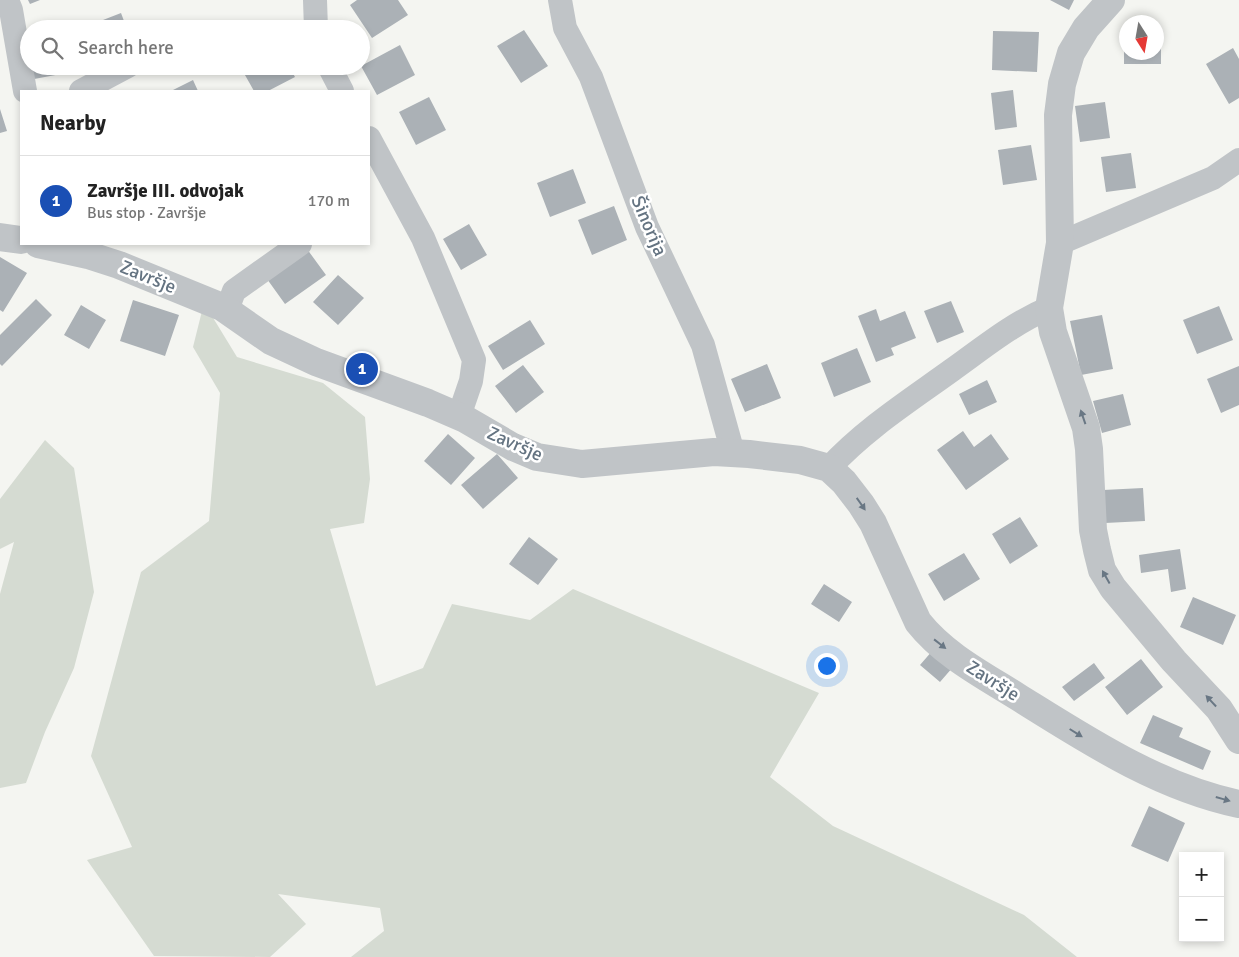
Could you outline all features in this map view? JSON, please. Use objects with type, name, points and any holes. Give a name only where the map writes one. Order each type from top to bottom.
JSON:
[{"type":"street","points":[[7,0],[11,10],[20,62]]},
{"type":"street","points":[[314,0],[315,20]]},
{"type":"street","name":"Šinorija","points":[[560,0],[565,28],[591,77],[647,227],[704,345],[733,453]]},
{"type":"street","points":[[1111,0],[1086,28],[1071,52],[1062,84],[1058,116],[1060,243],[1049,308],[1053,332],[1086,428],[1094,530],[1102,570],[1112,588],[1174,661],[1219,709],[1239,740]]},
{"type":"street","points":[[22,75],[25,90]]},
{"type":"street","points":[[83,90],[111,75]]},
{"type":"street","points":[[334,75],[341,90]]},
{"type":"street","points":[[370,140],[423,238],[474,360],[471,382],[458,416]]},
{"type":"street","points":[[1060,243],[1213,178],[1239,160]]},
{"type":"street","points":[[0,237],[20,240]]},
{"type":"street","name":"Završje","points":[[48,245],[78,248],[222,307],[271,341],[316,362],[428,403],[458,416],[513,447],[537,456],[582,464],[714,452],[800,460],[829,468],[844,482],[873,523],[918,622],[928,635],[964,663],[1091,743],[1125,762],[1184,788],[1239,804]]},
{"type":"street","points":[[227,310],[234,291],[299,245]]},
{"type":"street","points":[[829,468],[877,423],[1016,324],[1049,308]]},
{"type":"shaded area","points":[[204,303],[237,357],[323,383],[365,417],[370,479],[364,523],[330,529],[376,686],[423,668],[452,604],[530,620],[573,589],[819,693],[770,777],[833,826],[1024,915],[1077,957],[351,957],[384,931],[380,908],[278,894],[306,924],[270,957],[154,956],[87,860],[132,847],[91,756],[141,572],[209,521],[220,393],[193,347]]},
{"type":"shaded area","points":[[45,440],[74,468],[94,592],[74,668],[45,732],[26,783],[0,788],[0,594],[14,542],[0,549],[0,499]]},
{"type":"building","points":[[28,0],[40,0],[30,4]]},
{"type":"building","points":[[357,0],[398,0],[408,15],[372,38],[370,35],[370,20],[360,20],[350,5]]},
{"type":"building","points":[[1050,0],[1074,0],[1069,10]]},
{"type":"building","points":[[121,13],[124,20],[103,20]]},
{"type":"building","points":[[524,30],[548,66],[521,83],[497,46]]},
{"type":"building","points":[[993,31],[1039,32],[1037,72],[992,70]]},
{"type":"building","points":[[400,45],[415,75],[377,95],[366,75],[370,75],[370,61]]},
{"type":"building","points":[[1233,48],[1239,59],[1239,98],[1229,104],[1206,64]]},
{"type":"building","points":[[1124,60],[1161,60],[1161,64],[1124,64]]},
{"type":"building","points":[[29,75],[55,75],[29,80]]},
{"type":"building","points":[[245,75],[294,75],[295,77],[270,90],[253,90]]},
{"type":"building","points":[[193,80],[198,90],[173,90]]},
{"type":"building","points":[[1013,90],[1017,127],[995,130],[991,93]]},
{"type":"building","points":[[429,97],[446,130],[416,145],[399,112]]},
{"type":"building","points":[[1105,102],[1110,138],[1080,142],[1075,106]]},
{"type":"building","points":[[0,109],[7,131],[0,133]]},
{"type":"building","points":[[1031,145],[1037,180],[1003,185],[998,150]]},
{"type":"building","points":[[1131,153],[1136,188],[1106,192],[1101,157]]},
{"type":"building","points":[[573,169],[586,203],[550,217],[537,183]]},
{"type":"building","points":[[614,206],[627,240],[592,255],[578,220]]},
{"type":"building","points":[[469,224],[487,255],[461,270],[443,239]]},
{"type":"building","points":[[307,249],[326,275],[285,304],[267,279]]},
{"type":"building","points":[[0,257],[27,273],[3,312],[0,310]]},
{"type":"building","points":[[338,275],[364,298],[338,325],[313,302]]},
{"type":"building","points":[[36,299],[52,315],[2,366],[0,364],[0,335]]},
{"type":"building","points":[[133,300],[179,315],[165,356],[120,341]]},
{"type":"building","points":[[951,301],[964,332],[937,343],[924,311]]},
{"type":"building","points":[[81,305],[106,320],[89,349],[64,335]]},
{"type":"building","points":[[1219,306],[1233,340],[1197,354],[1183,320]]},
{"type":"building","points":[[876,309],[880,321],[905,311],[916,338],[891,348],[894,355],[876,362],[858,316]]},
{"type":"building","points":[[1102,315],[1113,369],[1081,375],[1070,321]]},
{"type":"building","points":[[530,320],[545,344],[503,370],[488,346]]},
{"type":"building","points":[[857,348],[871,382],[834,397],[821,363]]},
{"type":"building","points":[[767,364],[781,398],[745,412],[731,379]]},
{"type":"building","points":[[523,365],[544,392],[516,413],[495,386]]},
{"type":"building","points":[[1239,366],[1239,405],[1221,413],[1207,379]]},
{"type":"building","points":[[987,380],[997,402],[969,415],[959,394]]},
{"type":"building","points":[[1123,394],[1131,425],[1102,433],[1093,401]]},
{"type":"building","points":[[963,431],[974,447],[991,434],[1009,459],[966,490],[937,450]]},
{"type":"building","points":[[448,434],[475,458],[451,485],[424,461]]},
{"type":"building","points":[[497,454],[518,478],[483,509],[461,485]]},
{"type":"building","points":[[1143,488],[1145,521],[1105,523],[1103,490]]},
{"type":"building","points":[[1020,517],[1038,546],[1010,564],[992,534]]},
{"type":"building","points":[[529,537],[558,559],[538,585],[509,564]]},
{"type":"building","points":[[1180,549],[1186,589],[1171,592],[1168,569],[1141,573],[1139,555]]},
{"type":"building","points":[[964,553],[980,579],[944,601],[928,574]]},
{"type":"building","points":[[824,584],[852,602],[839,622],[811,604]]},
{"type":"building","points":[[1193,597],[1236,615],[1223,645],[1180,627]]},
{"type":"building","points":[[933,650],[953,667],[940,682],[920,665]]},
{"type":"building","points":[[1141,659],[1163,687],[1127,715],[1105,687]]},
{"type":"building","points":[[1094,663],[1105,678],[1074,701],[1062,687]]},
{"type":"building","points":[[1153,715],[1183,728],[1179,737],[1211,751],[1203,770],[1140,743]]},
{"type":"building","points":[[1149,806],[1185,823],[1168,862],[1131,846]]},
{"type":"place","name":"Završje III. odvojak","points":[[362,369]]}]
